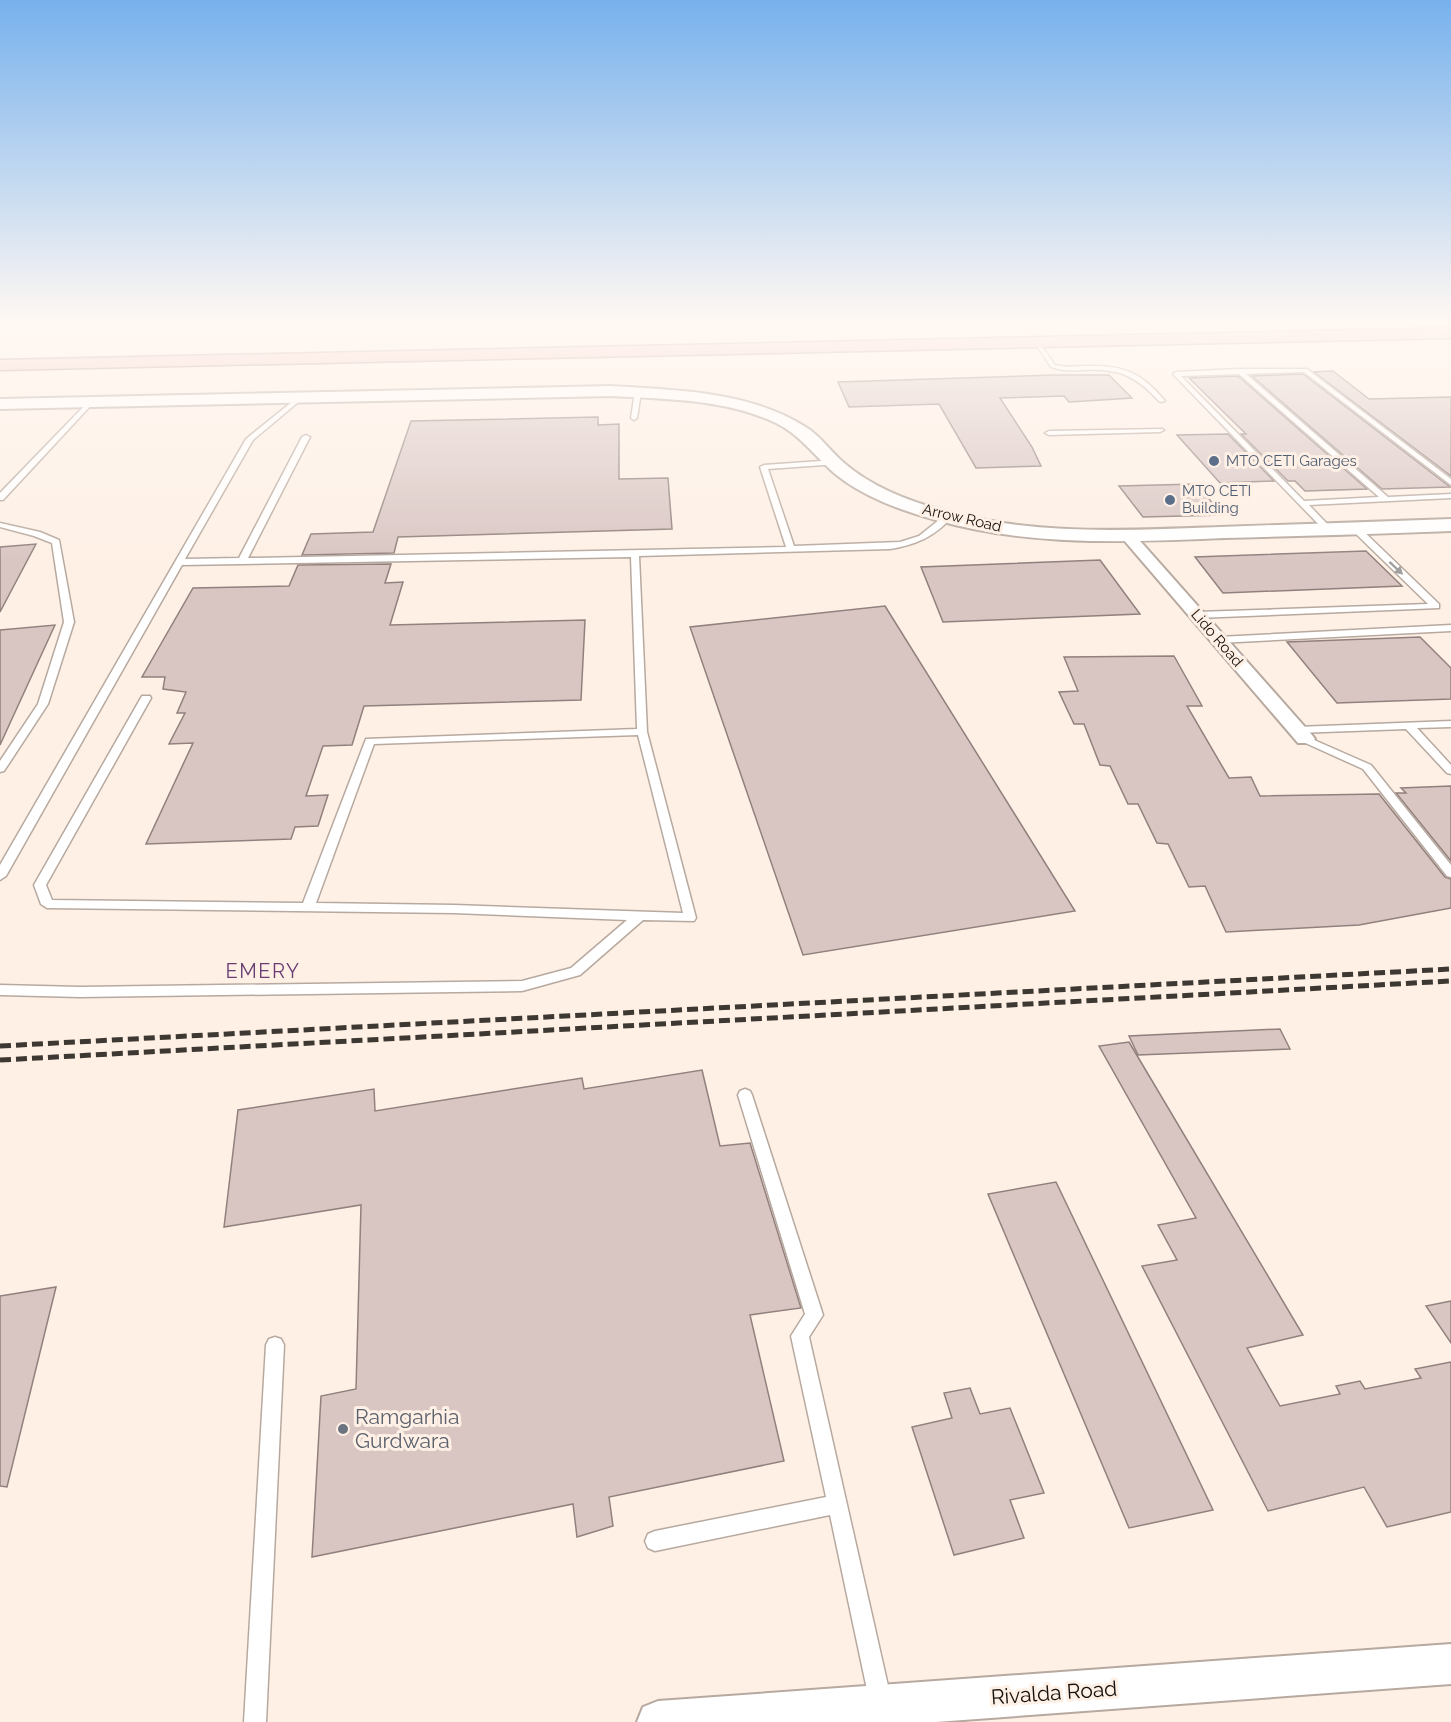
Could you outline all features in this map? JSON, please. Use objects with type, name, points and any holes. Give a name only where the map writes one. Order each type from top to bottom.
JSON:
[{"type":"street","name":"Arrow Road","points":[[0,404],[75,402]]},
{"type":"street","name":"Arrow Road","points":[[720,402],[758,411],[787,422],[802,430],[842,470],[889,498],[947,518],[1044,534],[1128,536],[1451,525]]},
{"type":"street","name":"Lido Road","points":[[1128,536],[1301,735]]},
{"type":"street","name":"Rivalda Road","points":[[657,1722],[1451,1664]]},
{"type":"lane","points":[[0,498],[91,402]]},
{"type":"lane","points":[[0,876],[250,439],[295,402]]},
{"type":"lane","points":[[634,418],[636,402]]},
{"type":"lane","points":[[1202,402],[1328,529]]},
{"type":"lane","points":[[1275,402],[1386,499]]},
{"type":"lane","points":[[1347,402],[1451,483]]},
{"type":"lane","points":[[1049,433],[1160,430]]},
{"type":"lane","points":[[242,561],[306,437]]},
{"type":"lane","points":[[791,549],[764,467],[834,462]]},
{"type":"lane","points":[[1302,503],[1451,496]]},
{"type":"lane","points":[[179,562],[635,554],[912,544],[926,537],[947,518]]},
{"type":"lane","points":[[0,769],[43,704],[69,622],[56,542],[37,534],[1,526]]},
{"type":"lane","points":[[1197,615],[1436,606],[1355,528]]},
{"type":"lane","points":[[146,698],[40,885],[47,904],[454,909],[690,918],[642,732],[635,554]]},
{"type":"lane","points":[[1219,640],[1451,628]]},
{"type":"lane","points":[[1301,735],[1451,724]]},
{"type":"lane","points":[[1409,726],[1451,771]]},
{"type":"lane","points":[[308,907],[370,741],[642,732]]},
{"type":"lane","points":[[1301,735],[1367,767],[1451,873]]},
{"type":"lane","points":[[0,990],[80,992],[522,987],[575,972],[640,916]]},
{"type":"lane","points":[[745,1095],[814,1315],[800,1336],[881,1706]]},
{"type":"lane","points":[[255,1722],[275,1346]]},
{"type":"lane","points":[[655,1540],[837,1504]]},
{"type":"building","points":[[847,402],[1003,402],[1032,447],[1041,466],[976,468],[939,404],[849,407]]},
{"type":"building","points":[[1214,402],[1268,402],[1367,489],[1305,491],[1295,481],[1288,481],[1241,434],[1246,434]]},
{"type":"building","points":[[1282,402],[1340,402],[1450,487],[1382,489]]},
{"type":"building","points":[[1354,402],[1451,402],[1451,476]]},
{"type":"building","points":[[598,417],[598,425],[619,424],[619,479],[668,478],[672,529],[398,537],[394,553],[302,555],[311,534],[373,532],[411,421]]},
{"type":"building","points":[[1228,434],[1274,481],[1220,483],[1177,435]]},
{"type":"building","name":"MTO CETI Building","points":[[1196,484],[1223,515],[1143,517],[1119,486]]},
{"type":"building","points":[[36,544],[0,612],[0,547]]},
{"type":"building","points":[[1366,551],[1402,586],[1223,593],[1195,557]]},
{"type":"building","points":[[1100,560],[1140,614],[943,622],[921,567]]},
{"type":"building","points":[[391,564],[385,583],[403,582],[390,625],[585,620],[581,700],[364,706],[352,745],[323,746],[306,796],[328,795],[318,826],[295,827],[291,839],[146,844],[193,743],[169,744],[185,713],[177,713],[186,692],[163,689],[165,677],[142,677],[193,588],[289,586],[298,565]]},
{"type":"building","points":[[885,606],[1075,911],[803,955],[690,627]]},
{"type":"building","points":[[55,625],[0,745],[0,630]]},
{"type":"building","points":[[1420,637],[1451,668],[1451,699],[1337,703],[1287,642]]},
{"type":"building","points":[[1174,656],[1202,706],[1187,706],[1229,778],[1251,777],[1260,796],[1379,794],[1445,877],[1451,879],[1451,908],[1359,925],[1226,932],[1205,886],[1189,887],[1168,844],[1157,843],[1138,804],[1128,804],[1110,766],[1100,765],[1084,724],[1074,724],[1059,692],[1078,691],[1064,657]]},
{"type":"building","points":[[1451,786],[1451,861],[1396,793],[1406,793],[1401,788]]},
{"type":"building","points":[[1280,1029],[1290,1049],[1138,1055],[1129,1036]]},
{"type":"building","points":[[1129,1042],[1303,1335],[1247,1348],[1280,1406],[1340,1394],[1336,1386],[1360,1381],[1365,1389],[1421,1378],[1415,1369],[1451,1362],[1451,1512],[1387,1527],[1364,1487],[1268,1511],[1142,1266],[1177,1260],[1158,1225],[1196,1218],[1099,1046]]},
{"type":"building","points":[[702,1070],[720,1146],[750,1143],[801,1308],[750,1315],[784,1461],[609,1497],[613,1526],[577,1537],[573,1504],[312,1557],[321,1396],[356,1389],[361,1205],[224,1227],[238,1110],[374,1089],[375,1111],[582,1078],[584,1089]]},
{"type":"building","points":[[1056,1182],[1213,1510],[1129,1528],[988,1194]]},
{"type":"building","points":[[56,1287],[7,1487],[0,1486],[0,1296]]},
{"type":"building","points":[[1451,1301],[1451,1343],[1426,1306]]},
{"type":"building","points":[[970,1388],[980,1414],[1010,1408],[1044,1493],[1010,1500],[1024,1538],[954,1555],[912,1427],[952,1418],[944,1393]]},
{"type":"railway","points":[[0,1046],[1451,969]]},
{"type":"railway","points":[[0,1060],[1451,981]]},
{"type":"place","name":"MTO CETI Garages","points":[[1214,461]]},
{"type":"place","name":"MTO CETI Building","points":[[1170,500]]},
{"type":"place","name":"Ramgarhia Gurdwara","points":[[343,1429]]},
{"type":"district","name":"EMERY","points":[[263,971]]}]
